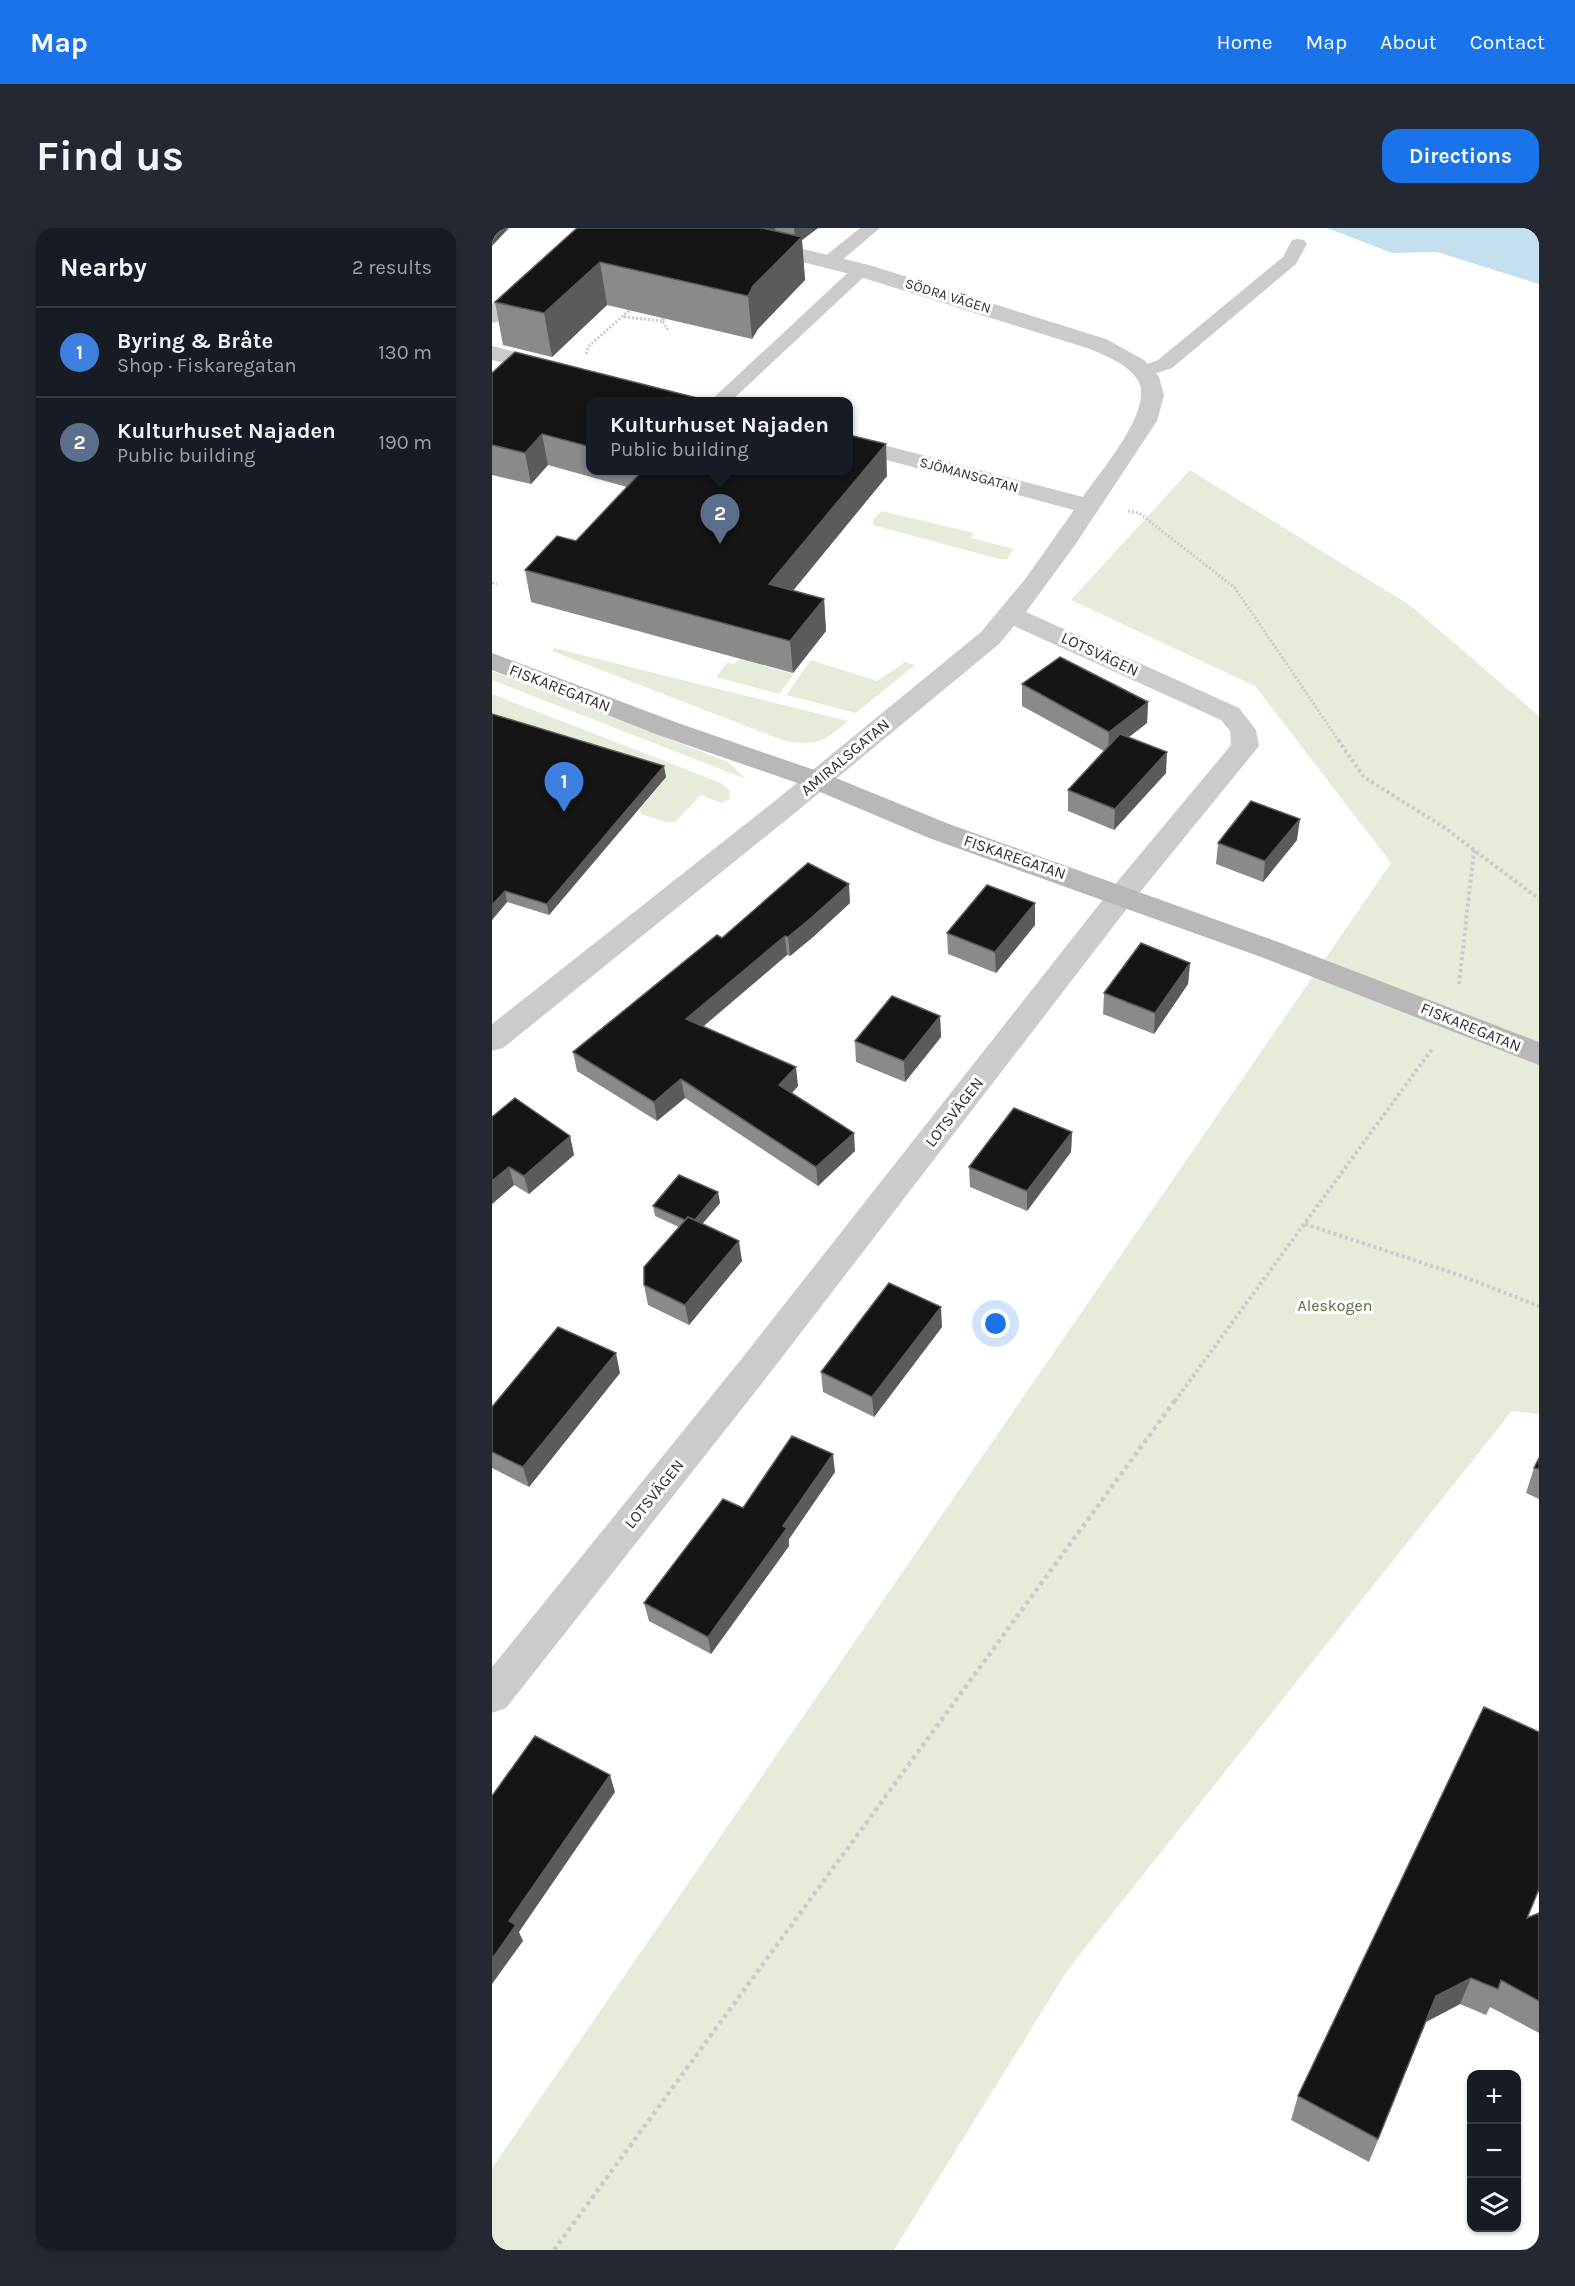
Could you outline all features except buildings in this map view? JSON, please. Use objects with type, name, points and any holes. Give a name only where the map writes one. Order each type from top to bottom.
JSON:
[{"type":"street","points":[[492,316],[589,228]]},
{"type":"street","name":"SÖDRA VÄGEN","points":[[690,228],[861,270],[1070,334],[1098,344],[1129,360],[1143,372]]},
{"type":"street","points":[[492,353],[578,374]]},
{"type":"street","name":"AMIRALSGATAN","points":[[492,1040],[786,806],[990,638],[1011,615],[1089,506],[1144,423],[1152,401],[1152,387],[1143,372]]},
{"type":"street","name":"SJÖMANSGATAN","points":[[853,444],[1089,506]]},
{"type":"street","name":"LOTSVÄGEN","points":[[492,1696],[751,1372],[1122,895],[1245,746],[1243,730],[1230,714],[1011,615]]},
{"type":"street","name":"FISKAREGATAN","points":[[492,661],[668,729],[816,780],[939,831],[1122,895],[1455,1020],[1539,1054]]},
{"type":"lane","points":[[829,262],[871,228]]},
{"type":"lane","points":[[1143,372],[1165,364],[1290,260],[1298,244]]},
{"type":"lane","points":[[723,397],[861,270]]},
{"type":"path","points":[[578,374],[589,346],[624,317],[639,300]]},
{"type":"path","points":[[662,321],[669,314]]},
{"type":"path","points":[[624,317],[662,321]]},
{"type":"path","points":[[662,321],[668,330]]},
{"type":"path","points":[[1089,506],[1139,513],[1235,588],[1364,777],[1445,828],[1539,899]]},
{"type":"path","points":[[492,583],[497,584]]},
{"type":"path","points":[[555,2250],[1455,1020],[1474,850]]},
{"type":"path","points":[[1305,1224],[1459,1275],[1539,1306]]},
{"type":"green space","name":"Aleskogen","points":[[1190,470],[1411,606],[1539,716],[1539,1414],[1512,1411],[1069,1968],[894,2250],[492,2250],[492,2168],[1391,863],[1255,686],[1071,600]]},
{"type":"green space","points":[[882,511],[974,533],[971,538],[1014,549],[1007,559],[999,559],[873,525],[874,518]]},
{"type":"green space","points":[[554,648],[848,721],[820,741],[806,743],[785,741],[552,651]]},
{"type":"green space","points":[[739,659],[794,674],[779,694],[716,677],[727,663],[734,664]]},
{"type":"green space","points":[[811,660],[877,681],[905,662],[915,665],[856,713],[786,695]]},
{"type":"green space","points":[[492,671],[728,762],[746,779],[492,680]]},
{"type":"green space","points":[[492,694],[721,783],[730,791],[729,800],[721,803],[701,795],[675,822],[666,822],[641,814],[640,809],[666,777],[492,724]]},
{"type":"water","points":[[1327,228],[1539,228],[1539,284],[1437,252],[1392,253]]},
{"type":"place","name":"Kulturhuset Najaden","points":[[720,544]]},
{"type":"place","name":"Byring & Bråte","points":[[564,812]]}]
